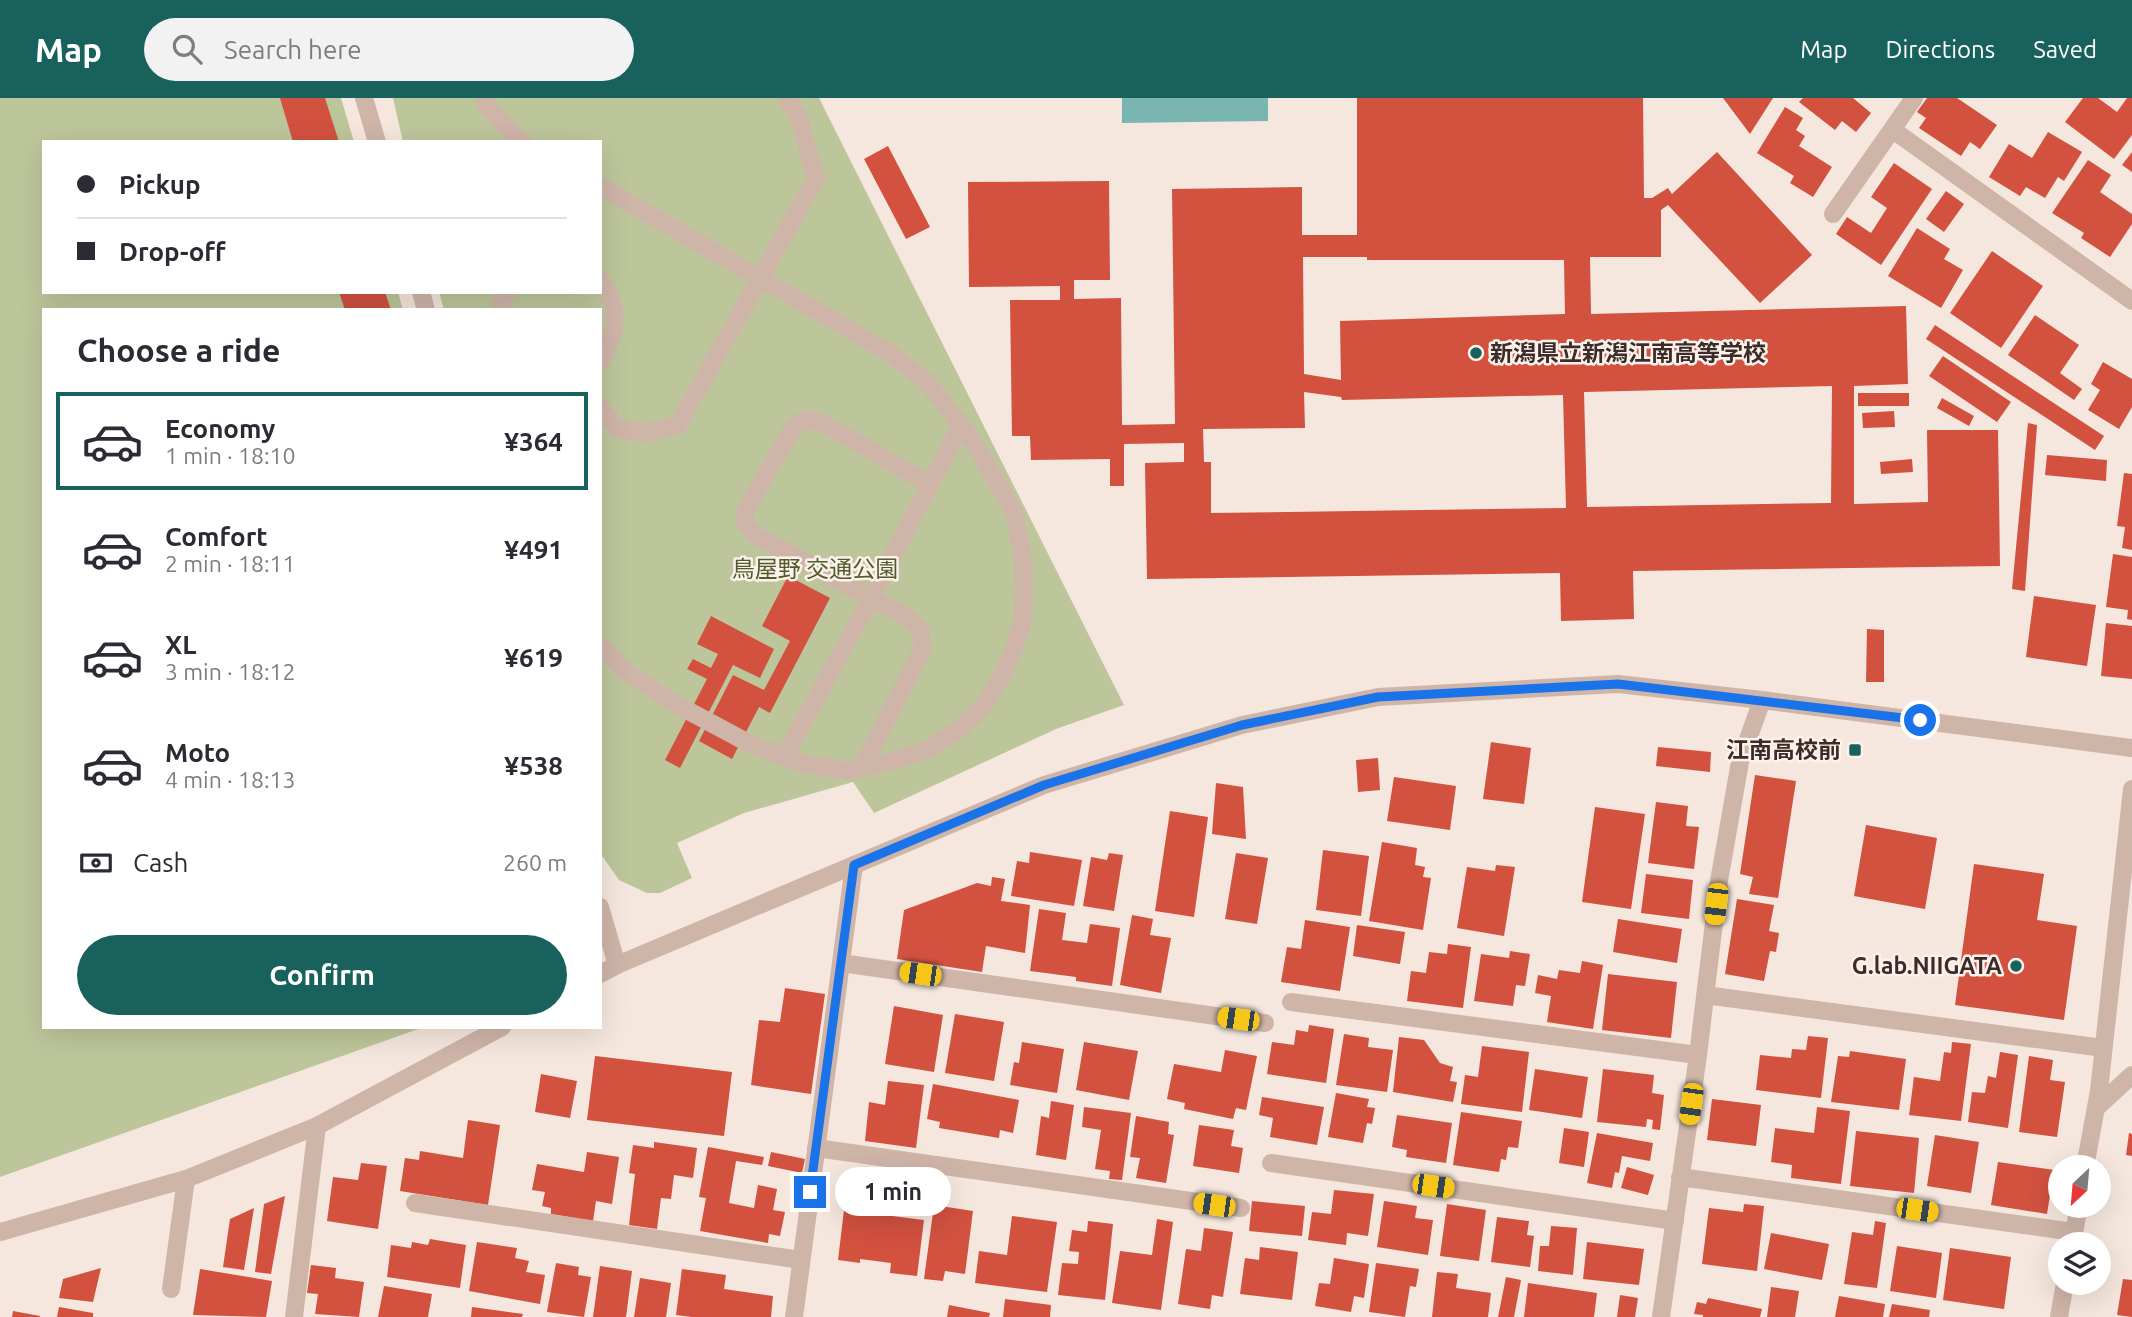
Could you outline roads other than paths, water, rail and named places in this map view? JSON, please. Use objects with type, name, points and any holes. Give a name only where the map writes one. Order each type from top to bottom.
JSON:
[{"type":"street","points":[[364,98],[376,140]]},
{"type":"street","points":[[485,98],[486,105],[520,140]]},
{"type":"street","points":[[602,410],[617,429],[648,433],[678,425],[816,178],[797,115],[786,98]]},
{"type":"street","points":[[1833,214],[1914,98]]},
{"type":"street","points":[[1893,130],[2132,301]]},
{"type":"street","points":[[602,187],[890,353],[927,383],[961,425],[1014,512],[1023,559],[1024,592],[1023,624],[1001,678],[982,707],[957,731],[926,750],[890,762],[847,771],[805,764],[752,745],[670,701],[625,671],[602,648]]},
{"type":"street","points":[[602,283],[612,298],[616,326],[602,358]]},
{"type":"street","points":[[862,768],[923,648],[920,630],[911,619],[755,535],[745,523],[746,509],[795,425],[806,420],[822,423],[929,484]]},
{"type":"street","points":[[784,757],[961,425]]},
{"type":"street","points":[[602,973],[1044,785],[1242,725],[1378,697],[1618,684],[2132,748]]},
{"type":"street","points":[[1661,1317],[1698,1055],[1719,881],[1740,762],[1762,700]]},
{"type":"street","points":[[2087,1155],[2104,1048],[2132,789]]},
{"type":"street","points":[[794,1317],[854,865]]},
{"type":"street","points":[[602,914],[617,965]]},
{"type":"street","points":[[841,963],[1265,1023]]},
{"type":"street","points":[[1705,995],[2104,1048]]},
{"type":"street","points":[[1291,1002],[1698,1055]]},
{"type":"street","points":[[0,1232],[186,1179],[317,1126],[498,1029]]},
{"type":"street","points":[[2095,1108],[2132,1075]]},
{"type":"street","points":[[294,1317],[317,1126]]},
{"type":"street","points":[[816,1148],[1241,1208]]},
{"type":"street","points":[[1271,1163],[1675,1220]]},
{"type":"street","points":[[1681,1177],[2048,1234]]},
{"type":"street","points":[[171,1289],[186,1179]]},
{"type":"street","points":[[415,1203],[801,1260]]},
{"type":"street","points":[[2059,1317],[2063,1295]]},
{"type":"water","points":[[1122,98],[1268,98],[1268,121],[1122,123]]},
{"type":"place","name":"新潟県立新潟江南高等学校","points":[[1476,353]]},
{"type":"place","name":"江南高校前","points":[[1855,750]]},
{"type":"place","name":"G.lab.NIIGATA","points":[[2016,966]]},
{"type":"park label","name":"鳥屋野 交通公園","points":[[815,569]]}]
